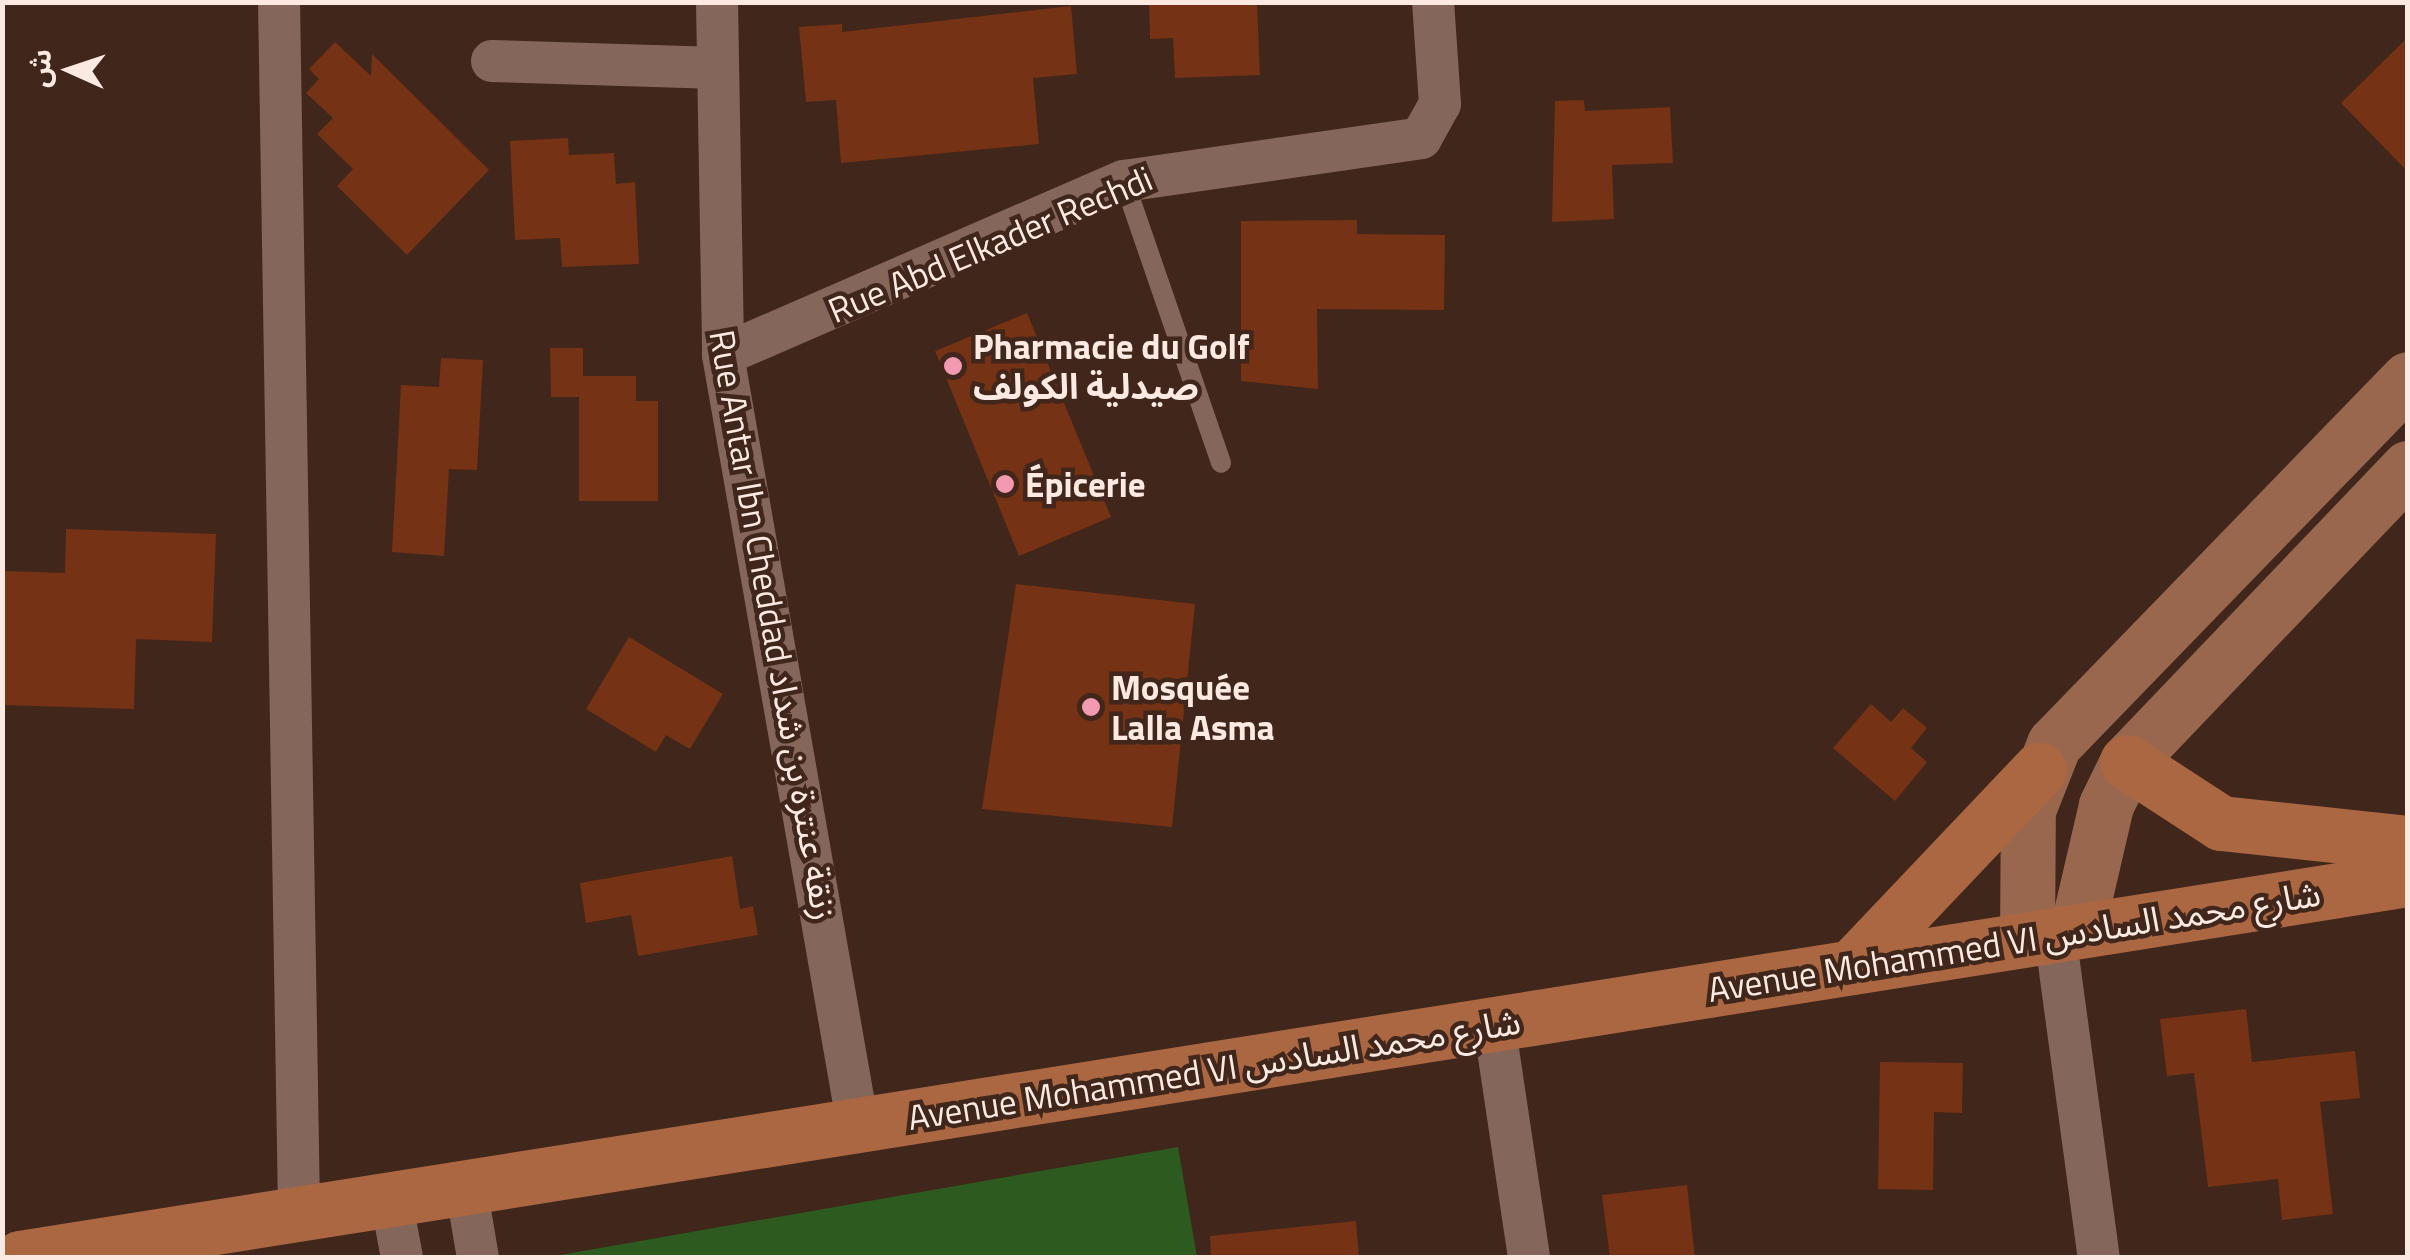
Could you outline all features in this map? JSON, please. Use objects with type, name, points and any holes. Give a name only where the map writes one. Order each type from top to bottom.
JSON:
[{"type":"main road","points":[[2128,762],[2221,822],[2408,843]]},
{"type":"main road","points":[[1852,967],[2039,770]]},
{"type":"main road","name":"Avenue Mohammed VI شارع محمد السادس","points":[[20,1258],[298,1210],[858,1126],[2408,879]]},
{"type":"street","points":[[279,2],[298,1210]]},
{"type":"street","name":"Rue Antar Ibn Cheddad زنقة عنترة بن شداد","points":[[717,2],[723,354],[858,1126]]},
{"type":"street","name":"Rue Abd Elkader Rechdi","points":[[723,354],[1124,180],[1420,138],[1440,104],[1433,2]]},
{"type":"street","points":[[492,61],[718,68]]},
{"type":"street","points":[[2099,1258],[2053,934],[2022,854],[2039,770],[2073,720],[2408,379]]},
{"type":"street","points":[[2053,934],[2128,762],[2408,468]]},
{"type":"street","points":[[1494,1023],[1529,1258]]},
{"type":"street","points":[[466,1187],[478,1258]]},
{"type":"street","points":[[391,1199],[402,1258]]},
{"type":"lane","points":[[1124,180],[1221,463]]},
{"type":"green space","points":[[1178,1147],[1197,1257],[560,1257],[560,1255]]},
{"type":"building","points":[[1149,2],[1257,2],[1260,75],[1175,78],[1173,38],[1150,39]]},
{"type":"building","points":[[1071,6],[1077,74],[1033,78],[1039,144],[841,163],[836,100],[806,102],[799,27],[842,24],[842,32]]},
{"type":"building","points":[[2408,37],[2408,172],[2341,103]]},
{"type":"building","points":[[335,42],[371,76],[372,54],[489,170],[407,255],[337,186],[353,169],[317,134],[333,118],[306,93],[319,79],[309,69]]},
{"type":"building","points":[[1584,100],[1585,111],[1670,107],[1673,163],[1612,165],[1614,219],[1552,222],[1555,101]]},
{"type":"building","points":[[568,138],[569,155],[614,153],[616,184],[635,182],[639,264],[562,267],[560,238],[515,240],[510,141]]},
{"type":"building","points":[[1357,220],[1357,234],[1445,235],[1444,310],[1317,309],[1318,389],[1241,381],[1241,221]]},
{"type":"building","points":[[1027,313],[1111,517],[1019,556],[935,351]]},
{"type":"building","points":[[550,348],[583,348],[583,376],[636,376],[636,401],[658,401],[658,501],[579,501],[579,397],[551,397]]},
{"type":"building","points":[[441,358],[483,360],[477,470],[449,469],[444,556],[392,552],[401,385],[439,387]]},
{"type":"building","points":[[66,529],[216,534],[212,642],[136,639],[134,709],[2,705],[2,571],[65,573]]},
{"type":"building","name":"Mosquée Lalla Asma","points":[[1016,584],[1195,604],[1172,827],[982,809]]},
{"type":"building","points":[[629,637],[723,694],[690,749],[666,735],[656,752],[586,709]]},
{"type":"building","points":[[1871,704],[1891,722],[1903,708],[1927,728],[1911,748],[1927,762],[1895,801],[1833,748]]},
{"type":"building","points":[[732,856],[740,909],[753,906],[758,935],[638,956],[631,915],[586,923],[580,883]]},
{"type":"building","points":[[2246,1009],[2252,1062],[2355,1051],[2360,1098],[2320,1102],[2333,1214],[2282,1220],[2278,1179],[2208,1187],[2194,1073],[2167,1076],[2160,1019]]},
{"type":"building","points":[[1880,1062],[1963,1063],[1962,1113],[1934,1112],[1933,1190],[1878,1189]]},
{"type":"building","points":[[1687,1185],[1695,1258],[1610,1258],[1602,1195]]},
{"type":"building","points":[[1356,1221],[1359,1258],[1211,1258],[1210,1236]]},
{"type":"place","name":"Pharmacie du Golf صيدلية الكولف","points":[[953,366]]},
{"type":"place","name":"Épicerie","points":[[1005,484]]},
{"type":"place","name":"Mosquée Lalla Asma","points":[[1091,707]]}]
